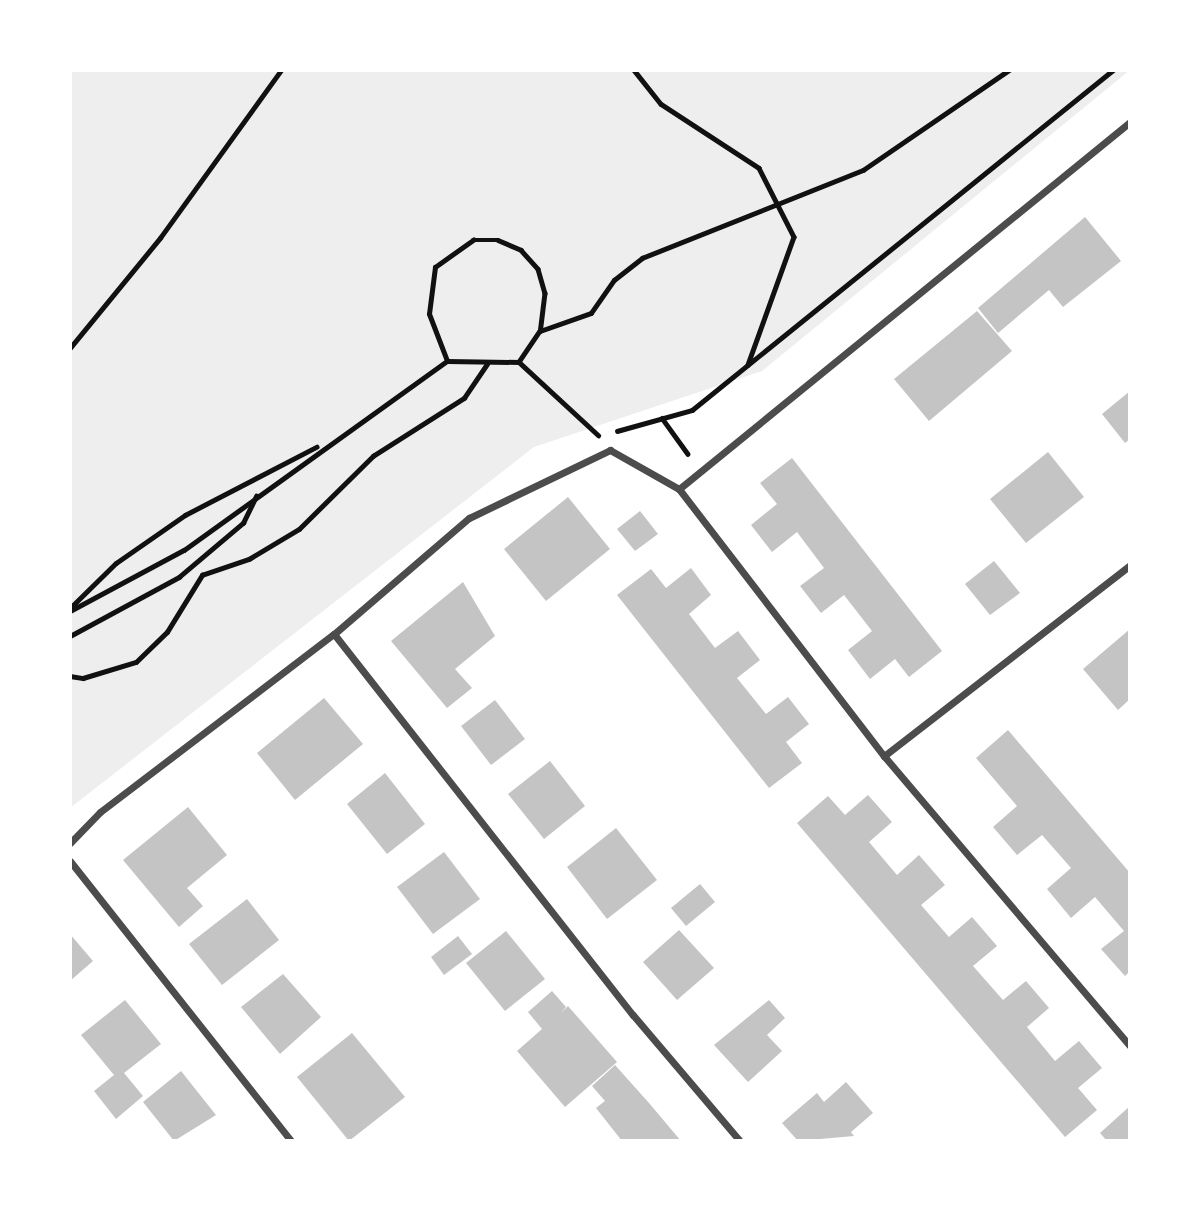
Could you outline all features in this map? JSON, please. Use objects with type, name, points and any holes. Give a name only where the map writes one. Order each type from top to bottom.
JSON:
[{"type":"street","points":[[679,489],[1130,122]]},
{"type":"street","points":[[70,844],[100,812],[334,634],[469,518],[610,450],[679,489],[884,756],[1130,1046]]},
{"type":"street","points":[[884,756],[1130,565]]},
{"type":"street","points":[[334,634],[633,1015],[740,1141]]},
{"type":"street","points":[[70,861],[291,1141]]},
{"type":"path","points":[[70,348],[160,238],[281,70]]},
{"type":"path","points":[[634,70],[661,104],[759,168],[781,207],[793,237],[789,262],[747,366]]},
{"type":"path","points":[[540,331],[591,313],[614,280],[642,258],[781,207],[863,170],[1009,70]]},
{"type":"path","points":[[600,437],[692,410],[1113,70]]},
{"type":"path","points":[[447,361],[427,290],[435,267],[473,240],[498,240],[521,250],[538,269],[545,293],[540,331],[519,362]]},
{"type":"path","points":[[70,610],[184,550],[329,440],[447,361],[519,362],[590,425]]},
{"type":"path","points":[[70,676],[83,678],[136,662],[167,632],[202,575],[249,559],[299,529],[373,456],[464,398],[488,363]]},
{"type":"path","points":[[663,418],[700,471]]},
{"type":"path","points":[[70,610],[116,563],[185,515],[329,440]]},
{"type":"path","points":[[70,636],[179,577],[243,523],[256,495]]},
{"type":"shaded area","points":[[70,70],[1130,70],[762,371],[534,447],[70,808]]},
{"type":"building","points":[[1085,217],[1121,261],[1063,307],[1049,290],[998,333],[978,308]]},
{"type":"building","points":[[977,311],[1012,351],[929,421],[894,379]]},
{"type":"building","points":[[1130,391],[1130,439],[1125,443],[1102,414]]},
{"type":"building","points":[[1048,452],[1084,497],[1026,543],[990,499]]},
{"type":"building","points":[[792,458],[942,651],[909,677],[895,659],[870,679],[848,650],[872,631],[844,595],[821,613],[800,586],[824,568],[797,532],[772,552],[751,525],[777,504],[760,483]]},
{"type":"building","points":[[568,497],[610,549],[546,601],[504,549]]},
{"type":"building","points":[[640,511],[658,534],[635,551],[617,529]]},
{"type":"building","points":[[994,561],[1020,593],[990,615],[965,584]]},
{"type":"building","points":[[691,568],[711,595],[689,614],[715,648],[738,631],[760,660],[737,678],[766,714],[788,697],[809,724],[786,742],[802,763],[769,788],[617,595],[651,569],[666,588]]},
{"type":"building","points":[[463,582],[495,636],[455,669],[472,688],[447,708],[391,641]]},
{"type":"building","points":[[1130,629],[1130,699],[1118,710],[1083,669]]},
{"type":"building","points":[[324,698],[363,744],[295,800],[257,753]]},
{"type":"building","points":[[495,700],[525,739],[491,765],[461,726]]},
{"type":"building","points":[[1008,730],[1130,873],[1130,971],[1125,976],[1101,949],[1124,931],[1095,897],[1071,918],[1047,889],[1071,868],[1042,835],[1017,855],[993,827],[1017,806],[976,758]]},
{"type":"building","points":[[550,761],[585,806],[544,839],[508,794]]},
{"type":"building","points":[[385,773],[425,824],[387,854],[347,804]]},
{"type":"building","points":[[868,795],[892,822],[869,842],[897,875],[919,855],[945,885],[921,905],[949,937],[972,917],[997,946],[973,966],[1003,1000],[1026,981],[1049,1008],[1027,1027],[1055,1061],[1079,1041],[1102,1068],[1078,1088],[1097,1110],[1065,1137],[797,823],[828,796],[845,815]]},
{"type":"building","points":[[188,807],[227,855],[187,888],[203,906],[179,927],[123,860]]},
{"type":"building","points":[[616,828],[657,880],[607,919],[567,867]]},
{"type":"building","points":[[444,852],[480,899],[433,934],[397,887]]},
{"type":"building","points":[[700,884],[715,902],[686,926],[671,908]]},
{"type":"building","points":[[247,899],[279,940],[222,985],[189,944]]},
{"type":"building","points":[[679,930],[714,968],[677,1000],[643,962]]},
{"type":"building","points":[[506,931],[545,979],[505,1011],[466,963]]},
{"type":"building","points":[[70,934],[93,961],[70,981]]},
{"type":"building","points":[[458,936],[472,954],[444,975],[431,957]]},
{"type":"building","points":[[283,974],[321,1017],[280,1054],[241,1007]]},
{"type":"building","points":[[552,991],[566,1007],[561,1013],[568,1006],[617,1062],[565,1107],[517,1051],[542,1029],[528,1012]]},
{"type":"building","points":[[125,1000],[161,1044],[124,1073],[143,1096],[116,1119],[94,1091],[114,1075],[81,1035]]},
{"type":"building","points":[[769,1000],[785,1018],[767,1035],[782,1051],[748,1082],[714,1045]]},
{"type":"building","points":[[352,1033],[405,1097],[349,1141],[297,1077]]},
{"type":"building","points":[[615,1065],[681,1141],[622,1141],[596,1108],[605,1101],[592,1086]]},
{"type":"building","points":[[181,1071],[216,1115],[174,1141],[143,1102]]},
{"type":"building","points":[[846,1082],[873,1113],[851,1132],[854,1136],[798,1141],[782,1123],[817,1093],[824,1102]]},
{"type":"building","points":[[1130,1106],[1130,1141],[1107,1141],[1100,1133]]}]
